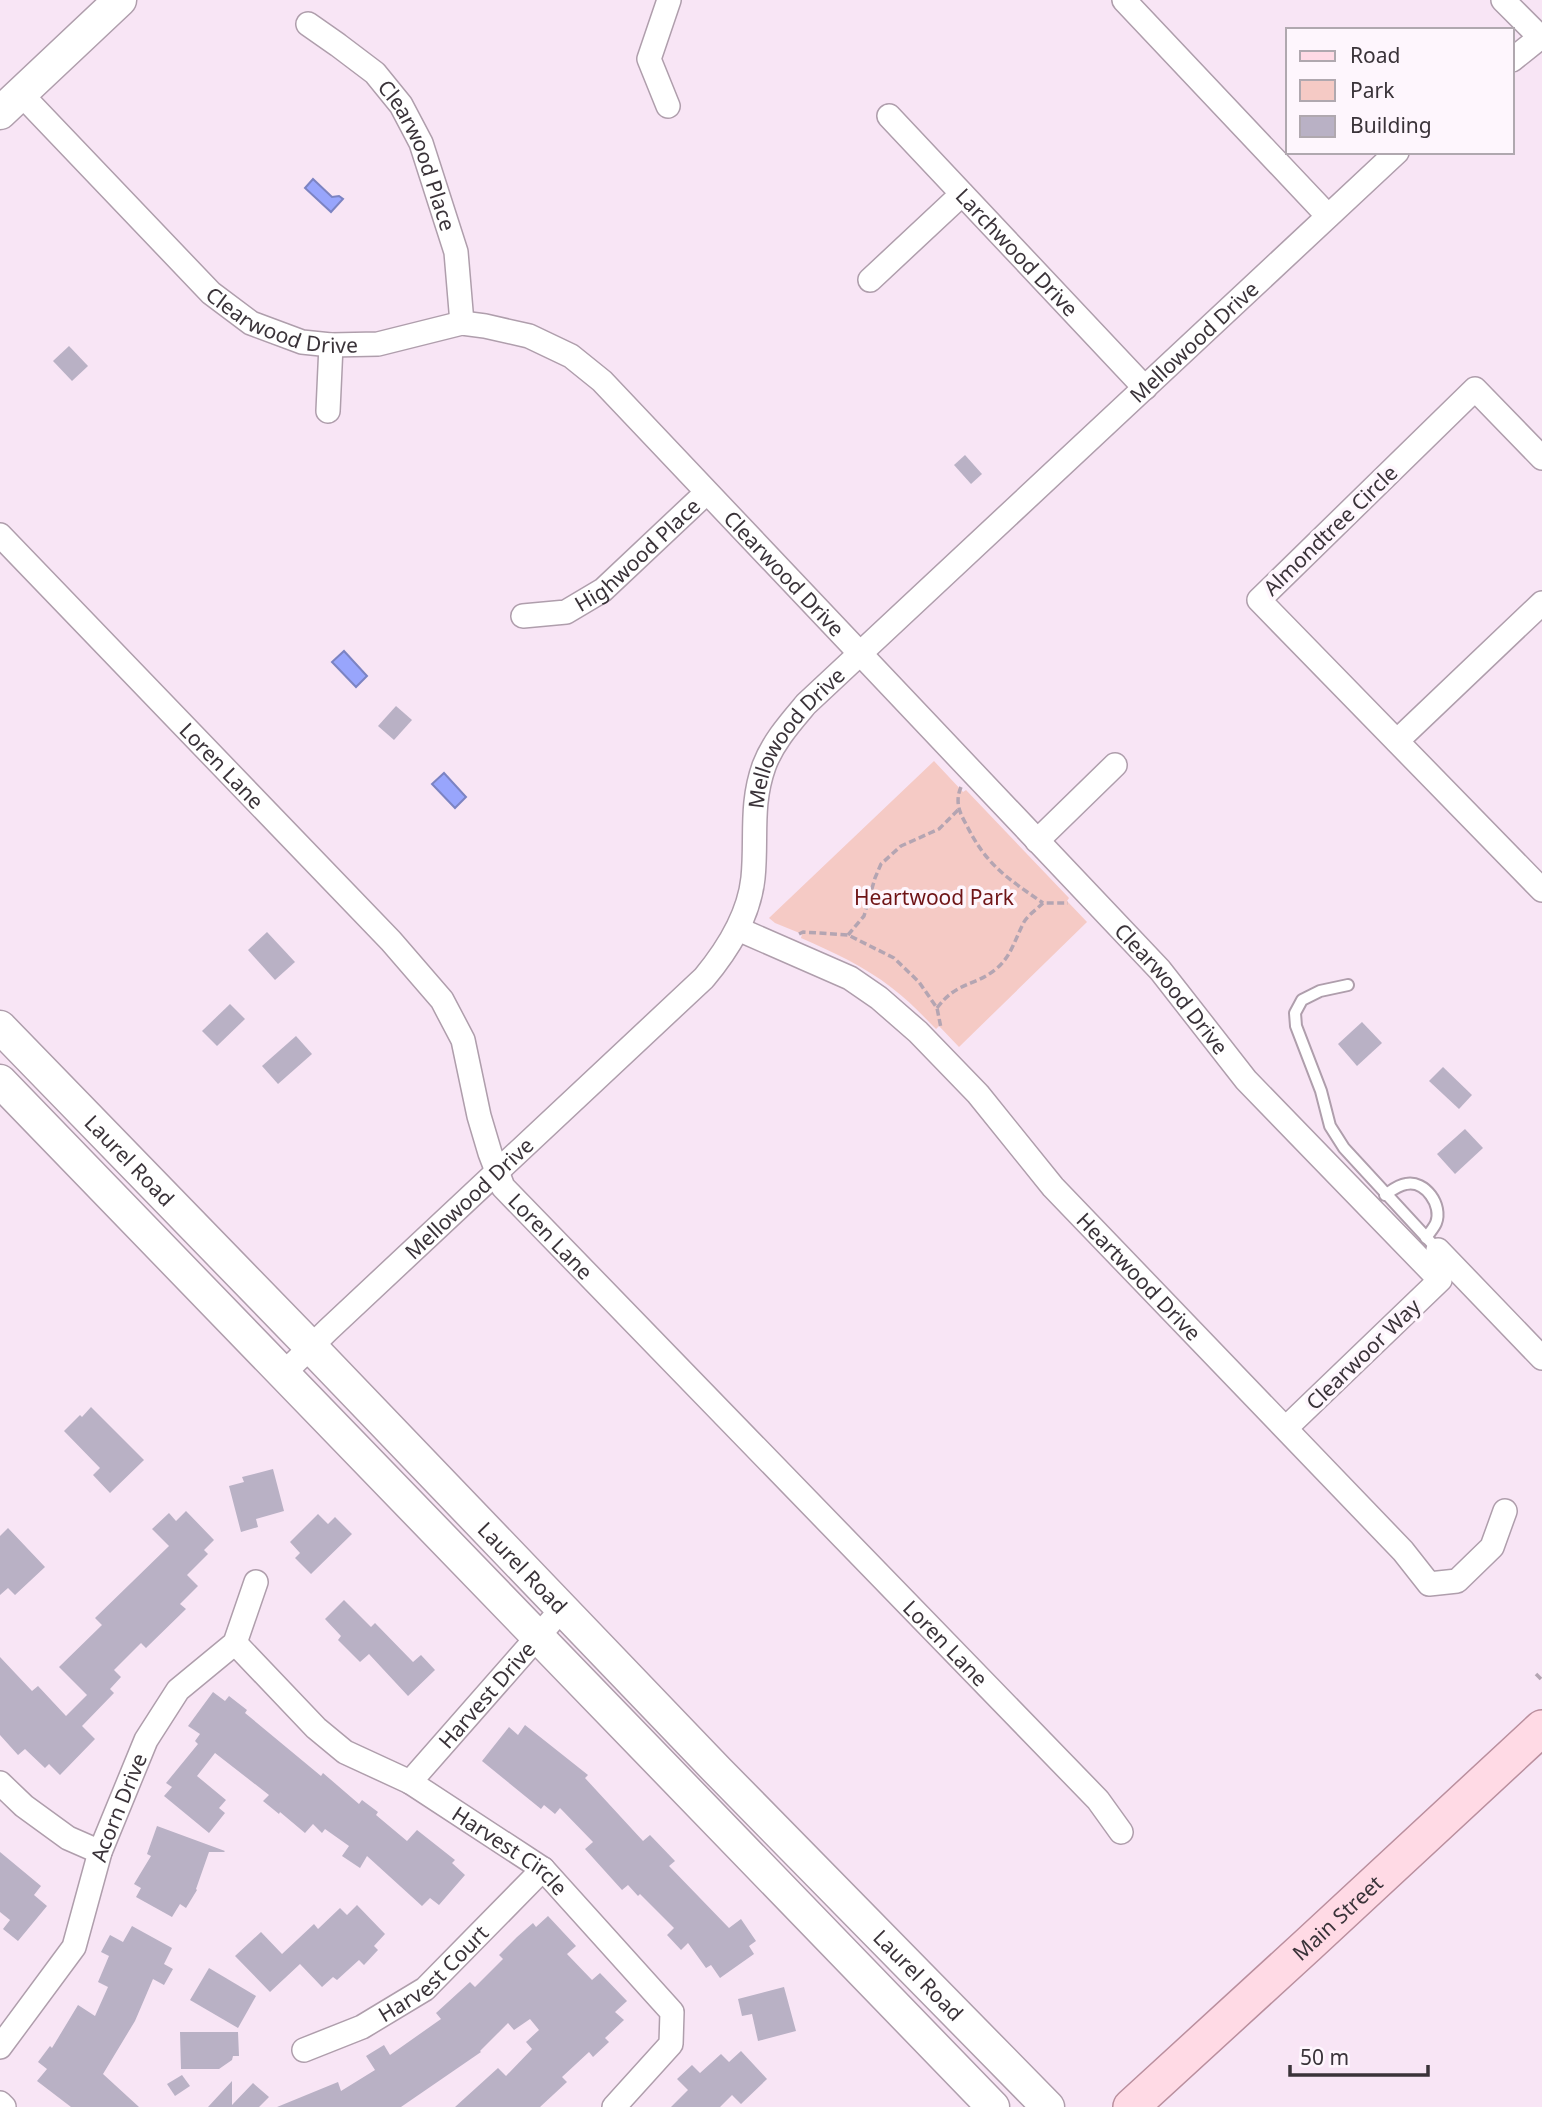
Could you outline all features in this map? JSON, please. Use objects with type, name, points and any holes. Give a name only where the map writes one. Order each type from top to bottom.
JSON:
[{"type":"main road","points":[[11,103],[120,0]]},
{"type":"main road","name":"Laurel Road","points":[[0,1027],[718,1771],[1048,2107]]},
{"type":"main road","points":[[0,1082],[36,1100],[63,1126],[71,1126],[86,1114]]},
{"type":"main road","name":"Laurel Road","points":[[0,1082],[993,2107]]},
{"type":"main road","name":"Main Street","points":[[1131,2107],[1542,1727]]},
{"type":"street","points":[[668,106],[649,59],[669,0]]},
{"type":"street","points":[[1124,0],[1328,216]]},
{"type":"street","points":[[1503,0],[1541,36],[1514,58]]},
{"type":"street","name":"Clearwood Place","points":[[308,24],[375,73],[401,105],[416,133],[456,252],[462,323]]},
{"type":"street","name":"Clearwood Drive","points":[[11,103],[211,293],[251,323],[302,341],[331,345],[378,344],[462,323],[529,336],[571,356],[602,381],[1160,970],[1246,1080],[1440,1280]]},
{"type":"street","name":"Larchwood Drive","points":[[889,116],[1145,388]]},
{"type":"street","name":"Mellowood Drive","points":[[283,1374],[704,978],[719,960],[738,929],[748,904],[753,878],[754,809],[764,766],[781,733],[806,704],[1394,154]]},
{"type":"street","points":[[870,280],[962,194]]},
{"type":"street","points":[[328,411],[331,345]]},
{"type":"street","name":"Almondtree Circle","points":[[1397,741],[1259,600],[1475,389],[1542,458]]},
{"type":"street","name":"Highwood Place","points":[[523,615],[566,612],[603,590],[706,493]]},
{"type":"street","name":"Loren Lane","points":[[0,535],[391,940],[442,1000],[463,1040],[479,1116],[503,1187],[1098,1800],[1121,1832]]},
{"type":"street","points":[[1542,603],[1397,741],[1542,890]]},
{"type":"street","points":[[1037,841],[1115,765]]},
{"type":"street","name":"Heartwood Drive","points":[[738,929],[850,978],[918,1031],[978,1094],[1053,1187],[1403,1551],[1429,1584],[1457,1581],[1492,1547],[1505,1511]]},
{"type":"street","points":[[1432,1244],[1542,1358]]},
{"type":"street","name":"Clearwoor Way","points":[[1286,1428],[1440,1280]]},
{"type":"street","points":[[235,1643],[256,1582]]},
{"type":"street","name":"Harvest Drive","points":[[410,1782],[562,1609]]},
{"type":"street","name":"Harvest Circle","points":[[235,1643],[316,1727],[345,1752],[410,1782],[543,1869],[672,2012],[671,2044],[614,2107]]},
{"type":"street","name":"Acorn Drive","points":[[0,2046],[74,1947],[100,1852],[146,1740],[178,1689],[235,1643]]},
{"type":"street","points":[[0,1783],[23,1806],[68,1838],[100,1852]]},
{"type":"street","name":"Harvest Court","points":[[304,2050],[362,2026],[425,1989],[543,1869]]},
{"type":"street","points":[[0,2103],[4,2107]]},
{"type":"lane","points":[[1348,985],[1320,991],[1302,1000],[1295,1013],[1296,1026],[1321,1091],[1329,1126],[1343,1148],[1432,1244]]},
{"type":"lane","points":[[1385,1195],[1408,1183],[1426,1190],[1437,1210],[1432,1244]]},
{"type":"path","points":[[961,787],[958,810],[983,854],[1003,875],[1043,903],[1072,903]]},
{"type":"path","points":[[848,934],[864,916],[881,864],[890,854],[910,841],[939,829],[958,810]]},
{"type":"path","points":[[937,1008],[954,990],[984,978],[998,968],[1010,954],[1025,920],[1043,903]]},
{"type":"path","points":[[797,935],[803,932],[848,934],[894,958],[919,982],[937,1008],[942,1027],[940,1030]]},
{"type":"path","points":[[1536,1674],[1542,1680]]},
{"type":"green space","name":"Heartwood Park","points":[[934,761],[963,792],[966,790],[1069,898],[1067,901],[1087,922],[959,1047],[939,1026],[936,1029],[881,980],[769,918]]},
{"type":"water","points":[[313,179],[332,197],[339,196],[343,199],[331,212],[305,188]]},
{"type":"water","points":[[344,651],[367,676],[356,687],[332,662]]},
{"type":"water","points":[[444,773],[466,797],[455,808],[432,784]]},
{"type":"building","points":[[69,346],[88,366],[72,381],[53,361]]},
{"type":"building","points":[[965,455],[982,474],[971,484],[954,465]]},
{"type":"building","points":[[396,706],[412,720],[394,740],[378,726]]},
{"type":"building","points":[[267,932],[295,962],[275,980],[248,950]]},
{"type":"building","points":[[230,1004],[245,1019],[217,1046],[202,1031]]},
{"type":"building","points":[[1362,1022],[1382,1043],[1357,1066],[1338,1044]]},
{"type":"building","points":[[296,1036],[312,1054],[278,1084],[262,1066]]},
{"type":"building","points":[[1443,1067],[1472,1095],[1459,1109],[1429,1081]]},
{"type":"building","points":[[1465,1129],[1483,1148],[1455,1174],[1437,1154]]},
{"type":"building","points":[[91,1407],[144,1460],[110,1493],[93,1475],[100,1468],[64,1431]]},
{"type":"building","points":[[273,1469],[284,1511],[256,1519],[258,1527],[241,1532],[229,1486],[244,1482],[242,1477]]},
{"type":"building","points":[[186,1511],[214,1540],[204,1550],[208,1554],[187,1575],[198,1586],[180,1604],[186,1609],[146,1648],[141,1643],[114,1670],[121,1677],[110,1689],[114,1693],[82,1726],[95,1739],[60,1775],[49,1764],[45,1768],[25,1749],[18,1755],[0,1735],[0,1657],[32,1691],[38,1686],[66,1716],[87,1695],[59,1667],[102,1625],[95,1618],[169,1546],[152,1529],[169,1513],[176,1521]]},
{"type":"building","points":[[318,1514],[328,1524],[335,1517],[352,1534],[311,1574],[295,1558],[300,1553],[290,1542]]},
{"type":"building","points":[[8,1528],[45,1567],[15,1595],[8,1588],[0,1595],[0,1536]]},
{"type":"building","points":[[344,1600],[371,1627],[375,1623],[413,1662],[421,1655],[435,1670],[408,1696],[369,1654],[360,1662],[338,1640],[341,1636],[325,1619]]},
{"type":"building","points":[[213,1692],[225,1701],[229,1696],[247,1710],[245,1713],[321,1776],[323,1773],[359,1804],[362,1800],[378,1812],[376,1815],[407,1841],[417,1830],[455,1860],[452,1863],[465,1875],[439,1905],[430,1898],[422,1906],[367,1856],[360,1868],[342,1856],[349,1846],[325,1829],[322,1833],[313,1824],[305,1833],[280,1812],[279,1814],[263,1801],[269,1795],[215,1753],[197,1776],[226,1800],[219,1808],[225,1813],[209,1833],[164,1796],[172,1787],[166,1783],[198,1744],[195,1741],[200,1734],[188,1726]]},
{"type":"building","points":[[525,1725],[588,1775],[585,1778],[643,1841],[650,1835],[675,1861],[669,1866],[729,1928],[741,1919],[756,1941],[749,1946],[754,1954],[720,1978],[711,1965],[706,1968],[688,1943],[681,1950],[667,1935],[674,1928],[640,1894],[638,1896],[628,1885],[622,1890],[585,1849],[593,1842],[560,1808],[555,1814],[544,1805],[541,1809],[482,1761],[509,1727],[518,1735]]},
{"type":"building","points":[[157,1826],[225,1851],[209,1852],[197,1890],[186,1908],[180,1904],[172,1917],[136,1897],[141,1888],[134,1884],[151,1856],[147,1854]]},
{"type":"building","points":[[0,1852],[41,1886],[34,1895],[47,1906],[18,1941],[3,1929],[10,1920],[0,1912]]},
{"type":"building","points":[[357,1905],[385,1934],[374,1946],[378,1950],[364,1965],[359,1960],[337,1980],[333,1977],[322,1987],[300,1964],[270,1992],[235,1956],[261,1932],[282,1954],[314,1924],[318,1929],[340,1908],[347,1915]]},
{"type":"building","points":[[548,1916],[576,1946],[567,1954],[592,1980],[600,1973],[627,2001],[615,2012],[624,2020],[605,2038],[609,2042],[593,2057],[589,2052],[562,2077],[567,2082],[540,2107],[455,2107],[498,2068],[506,2076],[532,2049],[526,2042],[539,2030],[530,2019],[514,2030],[508,2023],[481,2052],[401,2107],[277,2107],[338,2082],[341,2091],[375,2070],[366,2056],[384,2045],[390,2055],[441,2019],[436,2013],[470,1982],[475,1987],[503,1959],[499,1955],[517,1937],[533,1923],[536,1927]]},
{"type":"building","points":[[132,1926],[172,1948],[164,1964],[173,1969],[164,1985],[153,1979],[135,2021],[103,2074],[139,2107],[71,2107],[37,2081],[47,2069],[38,2062],[50,2046],[52,2048],[78,2005],[95,2016],[108,1987],[98,1982],[109,1956],[101,1952],[110,1935],[123,1942]]},
{"type":"building","points":[[209,1968],[256,1996],[238,2028],[190,2000]]},
{"type":"building","points":[[784,1987],[796,2031],[758,2041],[752,2014],[742,2016],[738,1999]]},
{"type":"building","points":[[180,2032],[238,2032],[239,2056],[233,2056],[232,2060],[219,2069],[181,2069]]},
{"type":"building","points":[[741,2051],[767,2079],[741,2104],[732,2095],[720,2107],[671,2107],[688,2090],[677,2079],[692,2065],[700,2073],[721,2054],[729,2062]]},
{"type":"building","points":[[182,2075],[190,2086],[175,2096],[167,2084]]},
{"type":"building","points":[[232,2081],[232,2105],[253,2083],[269,2097],[259,2107],[208,2107]]}]
